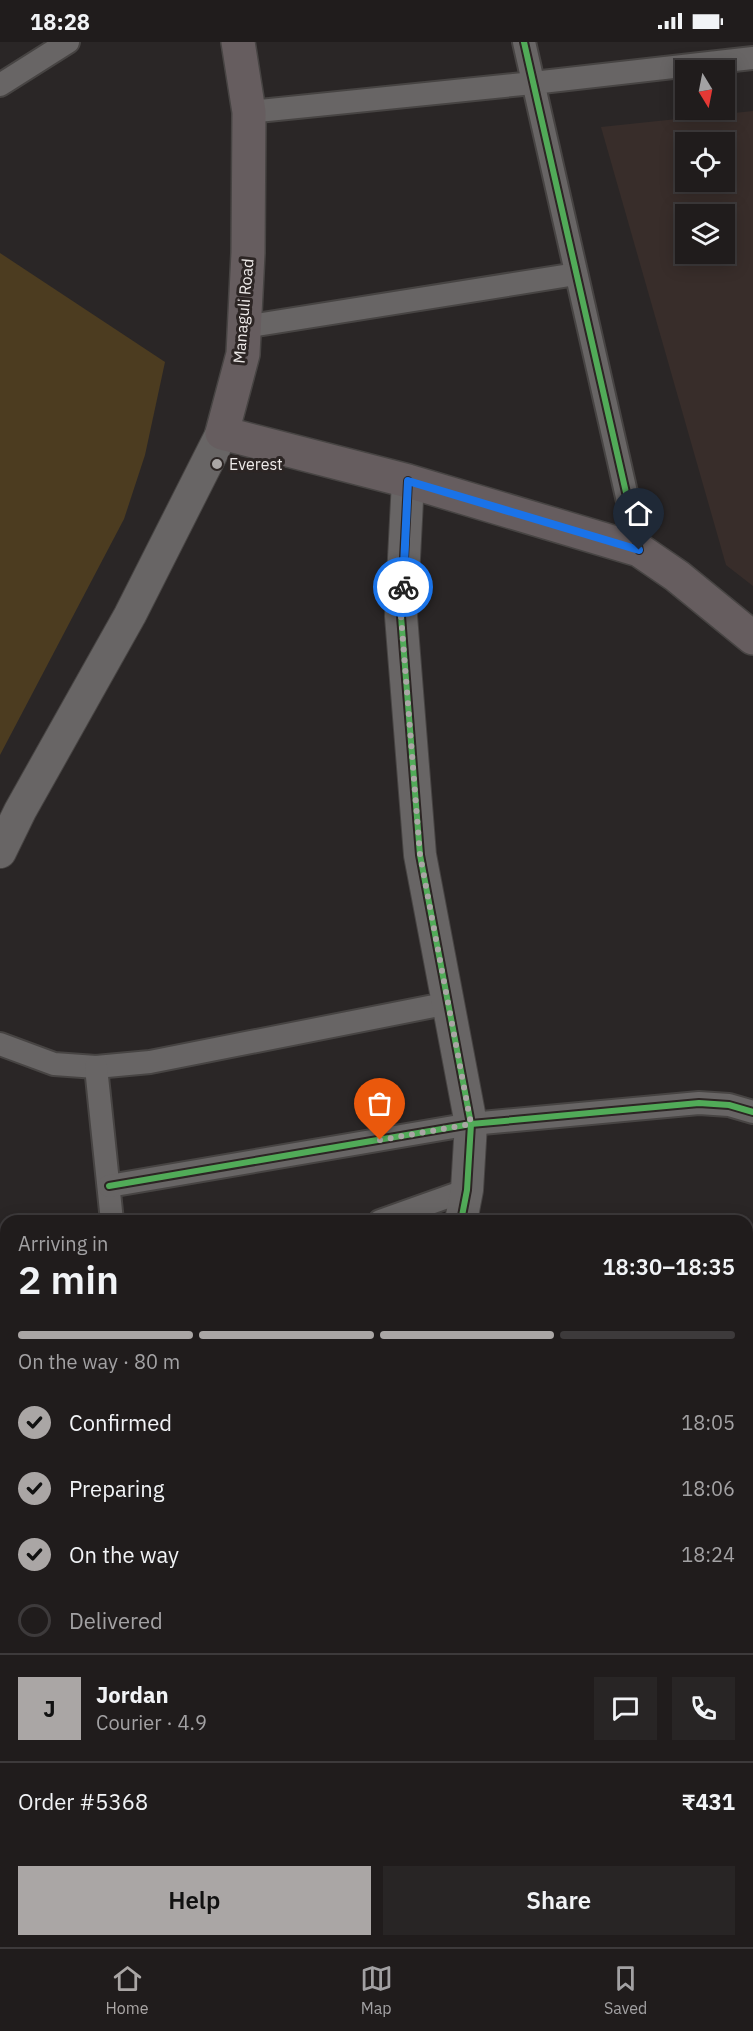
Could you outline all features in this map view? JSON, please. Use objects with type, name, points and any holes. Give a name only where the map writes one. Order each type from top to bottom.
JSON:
[{"type":"main road","name":"Managuli Road","points":[[222,433],[243,354],[248,253],[249,112],[238,42]]},
{"type":"main road","points":[[222,433],[408,481],[639,550],[677,576],[753,638]]},
{"type":"street","points":[[0,85],[68,42]]},
{"type":"street","points":[[524,42],[639,550]]},
{"type":"street","points":[[249,112],[753,58]]},
{"type":"street","points":[[244,327],[576,274]]},
{"type":"street","points":[[0,852],[20,811],[130,615],[222,433]]},
{"type":"street","points":[[408,481],[401,616],[420,855],[471,1124],[467,1190],[462,1215]]},
{"type":"street","points":[[0,1044],[54,1064],[96,1067],[150,1062],[449,1003]]},
{"type":"street","points":[[96,1067],[111,1215]]},
{"type":"street","points":[[109,1186],[471,1124],[699,1103],[729,1105],[753,1112]]},
{"type":"street","points":[[397,1215],[467,1190]]},
{"type":"shaded area","points":[[753,111],[753,586],[726,565],[601,127],[675,119],[735,120],[735,113]]},
{"type":"shaded area","points":[[0,253],[165,362],[145,455],[124,519],[0,755]]},
{"type":"cycle path","points":[[524,42],[639,550]]},
{"type":"cycle path","points":[[408,481],[401,616],[420,855],[471,1124],[467,1190],[462,1215]]},
{"type":"cycle path","points":[[109,1186],[471,1124],[699,1103],[729,1105],[753,1112]]},
{"type":"way so far","points":[[380,1140],[471,1124],[420,855],[401,616],[403,587]]},
{"type":"place","name":"Everest","points":[[217,464]]},
{"type":"route","points":[[403,587],[408,481],[639,550]]}]
